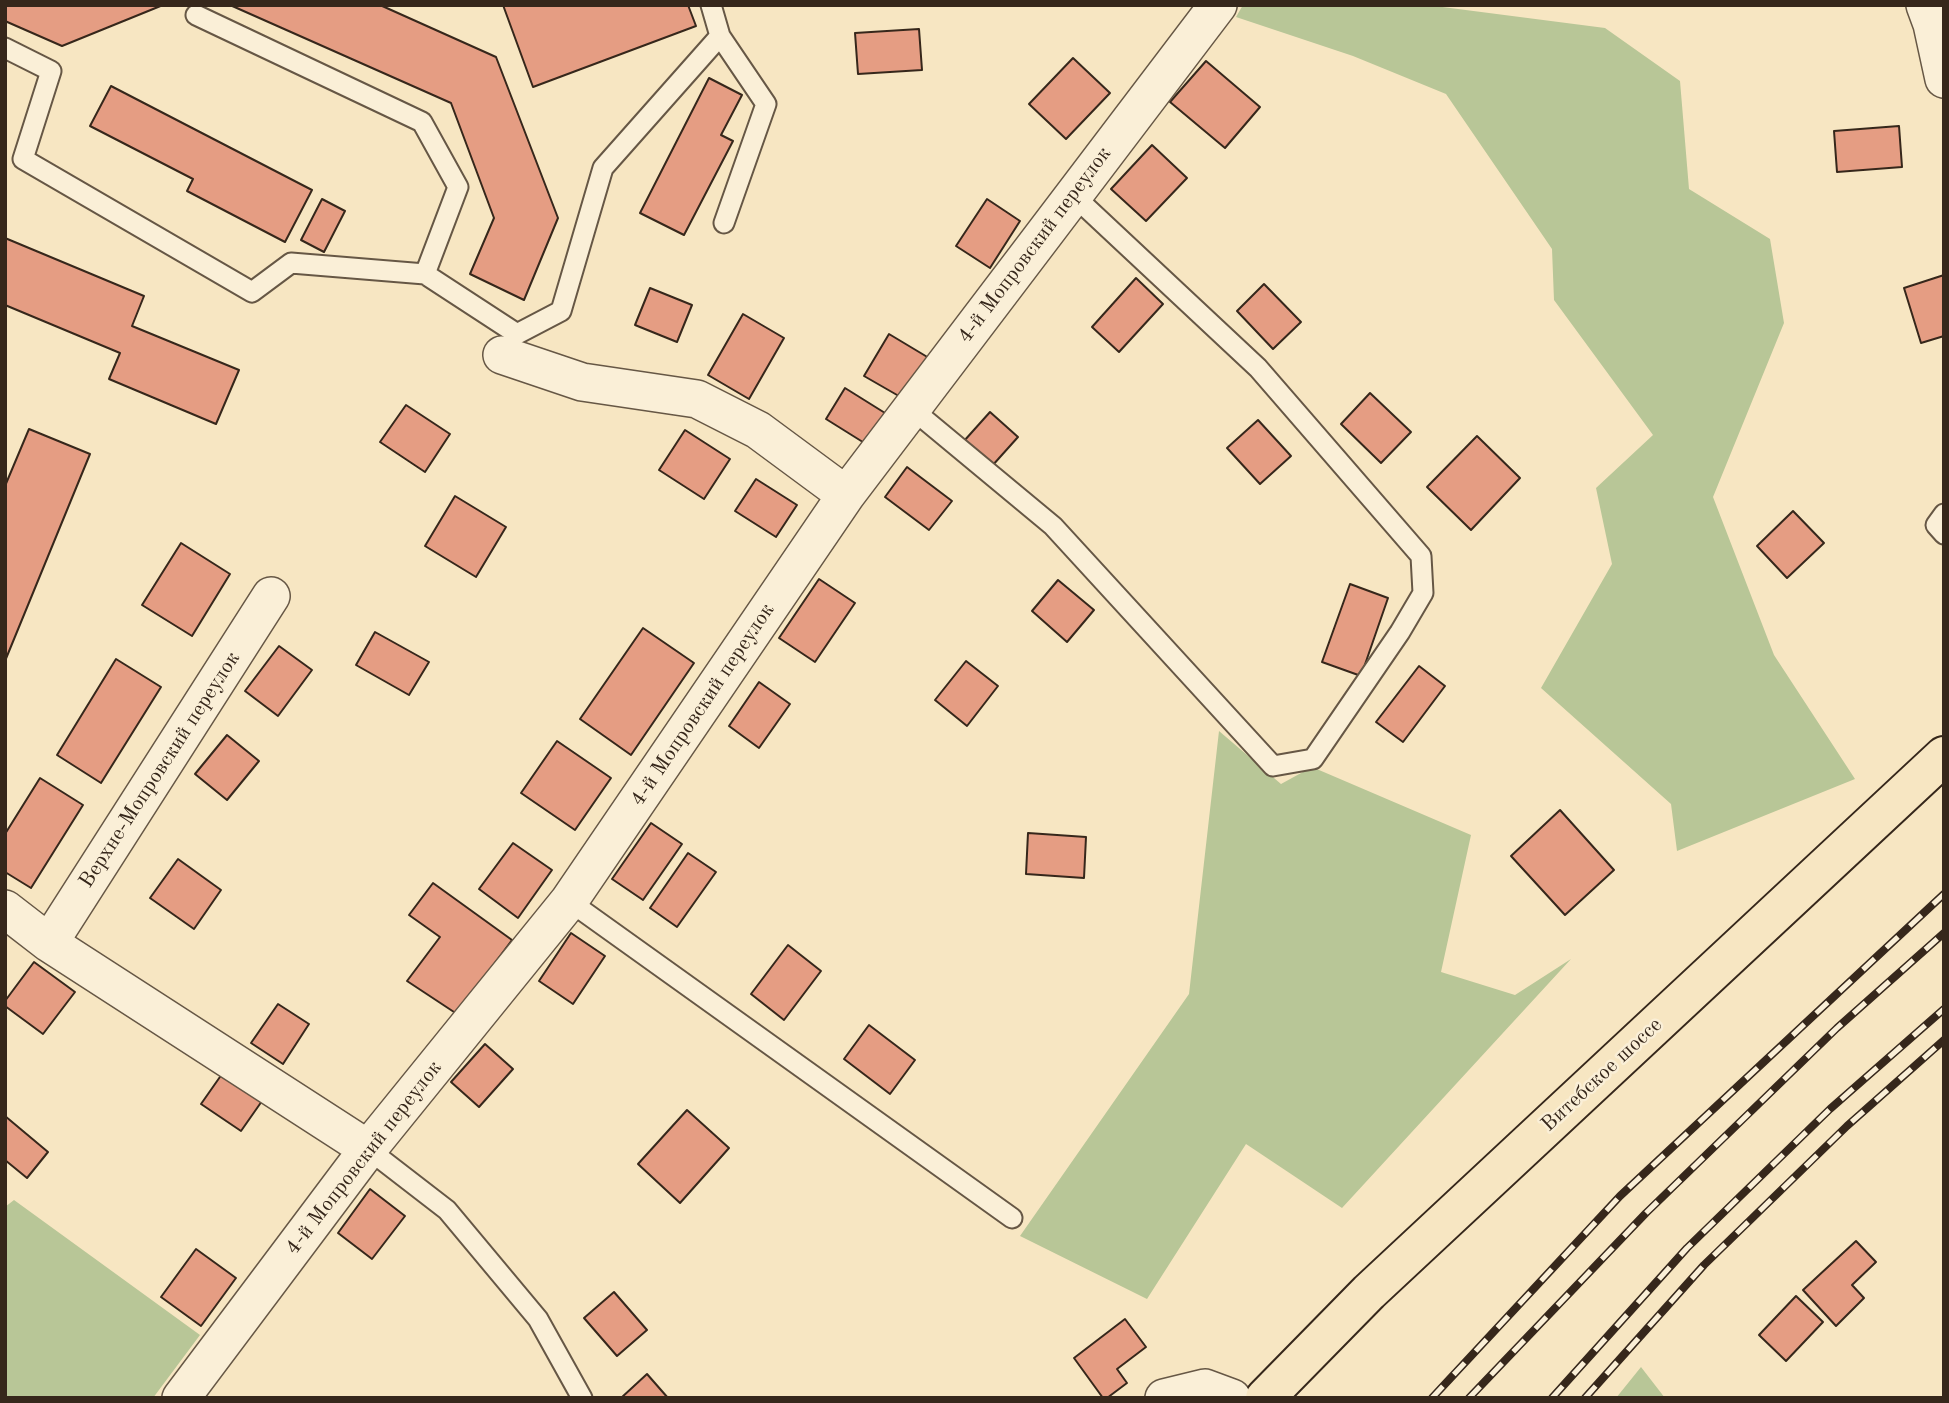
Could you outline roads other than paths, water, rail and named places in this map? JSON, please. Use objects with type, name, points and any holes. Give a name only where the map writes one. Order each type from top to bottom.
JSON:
[{"type":"main road","name":"Витебское шоссе","points":[[1265,1398],[1369,1292],[1935,765]]},
{"type":"street","name":"4-й Мопровский переулок","points":[[181,1398],[368,1149],[569,901],[846,495],[1218,5]]},
{"type":"street","points":[[1925,5],[1933,24],[1944,79]]},
{"type":"street","points":[[502,355],[582,382],[697,399],[758,430],[846,495]]},
{"type":"street","name":"Верхне-Мопровский переулок","points":[[49,943],[271,596]]},
{"type":"street","points":[[5,909],[49,943],[368,1149]]},
{"type":"street","points":[[1164,1398],[1205,1388],[1232,1398]]},
{"type":"lane","points":[[711,5],[720,36],[765,104],[724,223]]},
{"type":"lane","points":[[196,15],[422,122],[458,187],[425,274]]},
{"type":"lane","points":[[5,48],[51,71],[23,159],[252,292],[290,264],[425,274],[517,334],[561,311],[603,168],[720,36]]},
{"type":"lane","points":[[912,409],[1053,526],[1273,766],[1313,759],[1400,632],[1423,593],[1421,556],[1258,368],[1073,195]]},
{"type":"lane","points":[[1944,514],[1936,525],[1944,534]]},
{"type":"lane","points":[[569,901],[1012,1218]]},
{"type":"lane","points":[[368,1149],[447,1210],[538,1319],[582,1398]]},
{"type":"railway","points":[[1432,1398],[1620,1196],[1944,894]]},
{"type":"railway","points":[[1469,1398],[1646,1213],[1837,1028],[1944,933]]},
{"type":"railway","points":[[1552,1398],[1687,1248],[1830,1109],[1944,1009]]},
{"type":"railway","points":[[1585,1398],[1704,1265],[1847,1126],[1944,1040]]}]
